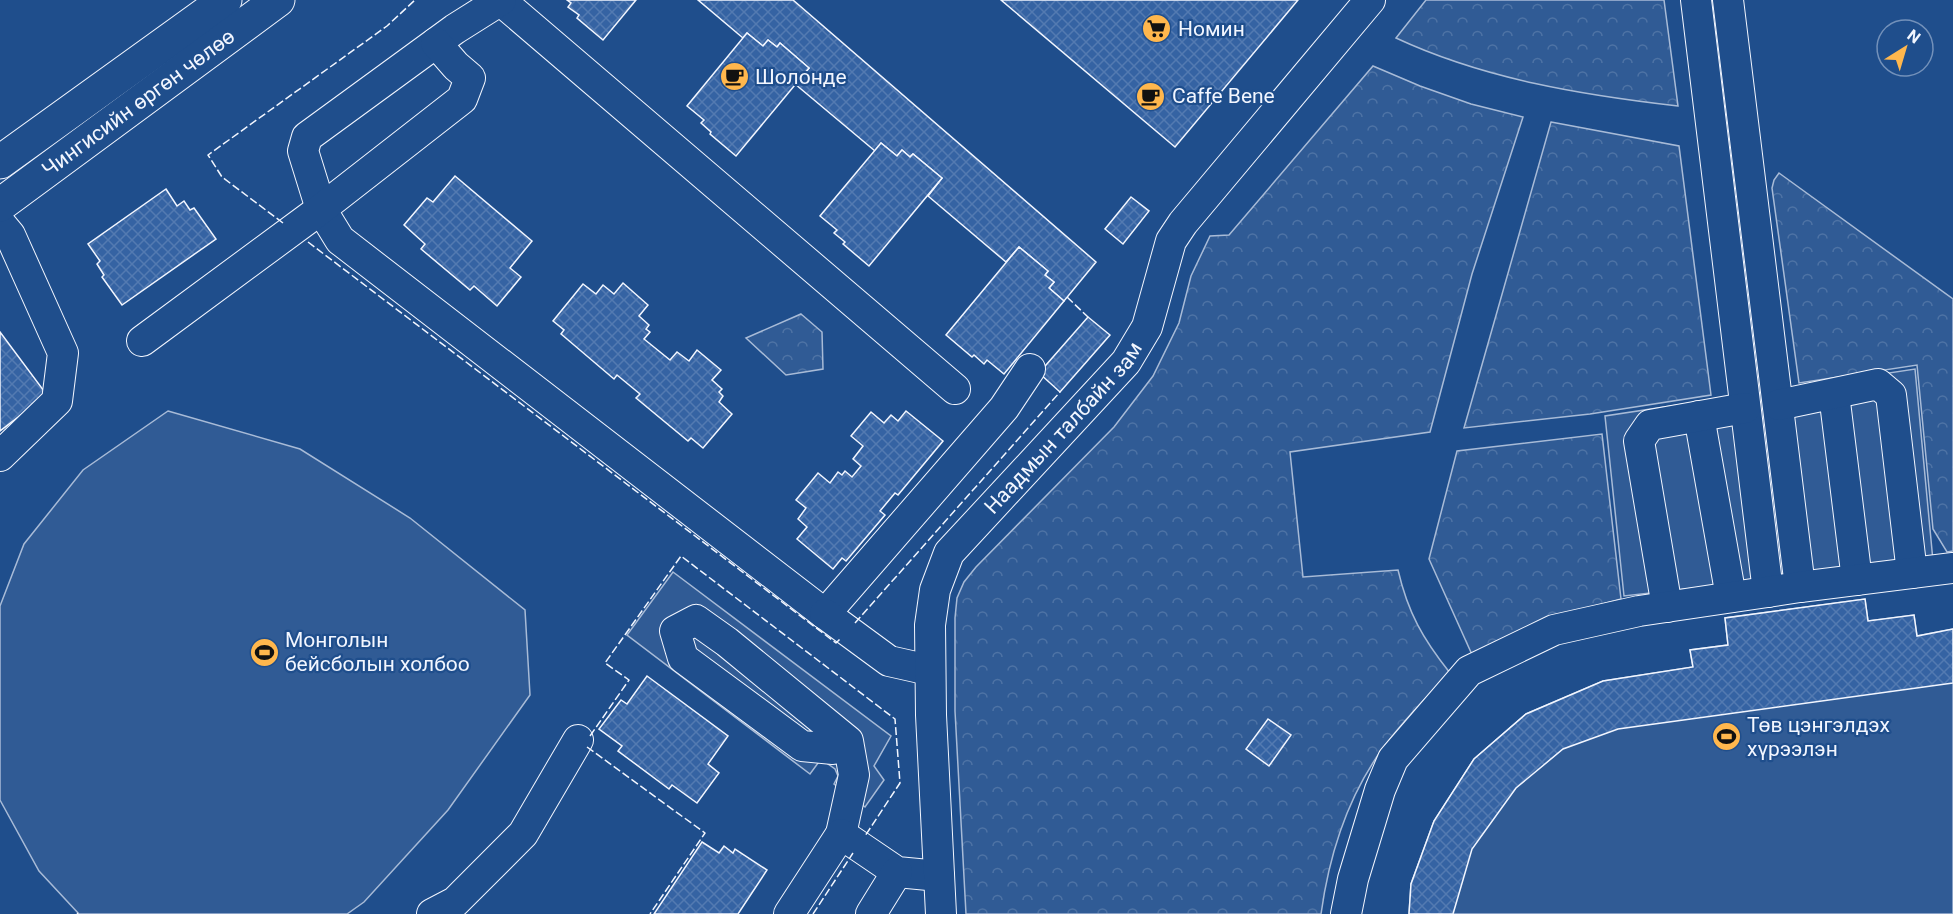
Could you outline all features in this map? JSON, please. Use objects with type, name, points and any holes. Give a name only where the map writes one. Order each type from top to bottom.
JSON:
[{"type":"highway","name":"Чингисийн өргөн чөлөө","points":[[0,162],[225,0]]},
{"type":"highway","name":"Чингисийн өргөн чөлөө","points":[[0,205],[278,0]]},
{"type":"street","points":[[929,670],[889,661],[340,240],[321,208],[303,151],[307,137],[436,43],[501,0],[955,389]]},
{"type":"street","name":"Наадмын талбайн зам","points":[[941,914],[929,670],[930,625],[935,590],[949,553],[1126,362],[1147,327],[1171,241],[1183,223],[1370,0]]},
{"type":"street","points":[[1696,0],[1768,592]]},
{"type":"street","points":[[1728,0],[1800,587]]},
{"type":"street","points":[[142,341],[321,208],[462,99],[470,78],[436,43]]},
{"type":"street","points":[[0,223],[10,235],[63,353],[57,401],[0,456]]},
{"type":"street","points":[[825,614],[1004,408],[1030,369]]},
{"type":"street","points":[[1778,405],[1878,384],[1891,395],[1912,573]]},
{"type":"street","points":[[1834,394],[1857,580]]},
{"type":"street","points":[[1667,607],[1639,441],[1650,424],[1745,408]]},
{"type":"street","points":[[1699,416],[1731,597]]},
{"type":"street","points":[[1346,914],[1353,879],[1380,790],[1393,759],[1469,671],[1554,630],[1639,611],[1800,587],[1953,568]]},
{"type":"street","points":[[789,914],[841,834],[854,775],[848,741],[727,642],[696,620],[675,632],[683,658],[802,746],[833,749],[848,741]]},
{"type":"street","points":[[432,914],[455,903],[523,834],[578,740]]},
{"type":"street","points":[[841,834],[897,872],[939,876]]},
{"type":"street","points":[[871,914],[897,872]]},
{"type":"shaded area","points":[[1915,369],[1933,561],[1624,596],[1605,416]]},
{"type":"shaded area","name":"Монголын бейсболын холбоо","points":[[168,411],[300,449],[410,518],[525,610],[530,695],[448,810],[364,902],[347,914],[79,914],[39,871],[0,800],[0,606],[24,544],[83,470]]},
{"type":"shaded area","points":[[673,572],[891,736],[874,766],[884,780],[865,807],[834,784],[838,776],[835,769],[821,759],[810,774],[627,635]]},
{"type":"shaded area","name":"Төв цэнгэлдэх хүрээлэн","points":[[1865,599],[1868,621],[1914,615],[1917,636],[1953,629],[1953,914],[1409,914],[1411,884],[1434,821],[1474,759],[1526,714],[1603,681],[1693,667],[1690,650],[1728,645],[1725,618]]},
{"type":"green space","points":[[1426,0],[1664,0],[1678,106],[1570,90],[1499,75],[1429,52],[1396,38]]},
{"type":"green space","points":[[1373,66],[1471,104],[1523,117],[1472,274],[1430,432],[1290,452],[1303,577],[1398,570],[1418,625],[1450,673],[1415,709],[1383,748],[1360,786],[1350,806],[1335,849],[1321,914],[966,914],[955,711],[955,618],[957,598],[964,582],[976,567],[1114,427],[1153,376],[1179,323],[1191,276],[1210,236],[1229,235]]},
{"type":"green space","points":[[1551,122],[1679,146],[1711,395],[1590,414],[1464,428]]},
{"type":"green space","points":[[1779,173],[1953,299],[1953,551],[1947,552],[1933,529],[1917,365],[1799,383],[1772,188]]},
{"type":"green space","points":[[801,314],[822,332],[823,369],[786,375],[746,338]]},
{"type":"green space","points":[[1602,434],[1621,599],[1584,609],[1474,659],[1429,559],[1457,451]]},
{"type":"building","points":[[567,0],[636,0],[603,40],[577,18],[579,15],[568,7],[571,3]]},
{"type":"building","points":[[698,0],[793,0],[1096,262],[1064,301],[1049,288],[1054,282],[1045,275],[1048,271],[1019,247],[1006,262],[928,196],[942,178],[913,154],[910,157],[902,150],[897,156],[881,143],[875,151],[795,84],[809,68],[780,43],[777,47],[768,40],[763,46],[747,33],[743,38]]},
{"type":"building","points":[[1001,0],[1298,0],[1175,147]]},
{"type":"building","points":[[747,33],[763,46],[768,40],[777,47],[780,43],[809,68],[736,156],[710,134],[711,132],[701,123],[704,120],[687,106]]},
{"type":"building","points":[[881,143],[897,156],[902,150],[910,157],[913,154],[942,178],[869,266],[843,244],[845,242],[834,233],[837,230],[820,216]]},
{"type":"building","points":[[455,176],[532,241],[510,268],[521,277],[497,306],[474,286],[470,290],[421,249],[425,244],[404,225],[427,198],[433,202]]},
{"type":"building","points":[[166,189],[177,206],[184,201],[190,210],[194,208],[216,239],[122,305],[102,277],[104,275],[97,264],[100,261],[88,244]]},
{"type":"building","points":[[1131,197],[1149,211],[1123,244],[1105,229]]},
{"type":"building","points":[[1019,247],[1048,271],[1045,275],[1054,282],[1049,288],[1064,301],[1004,374],[987,360],[984,364],[974,355],[972,357],[946,335]]},
{"type":"building","points":[[623,283],[648,305],[639,316],[649,325],[646,329],[650,332],[644,339],[670,360],[677,352],[689,361],[697,350],[721,370],[712,380],[722,389],[719,392],[723,396],[719,402],[732,414],[703,448],[691,438],[688,441],[636,398],[640,394],[617,375],[614,379],[561,334],[564,330],[553,321],[583,284],[596,294],[603,285],[614,294]]},
{"type":"building","points":[[1088,317],[1110,335],[1060,392],[1039,373]]},
{"type":"building","points":[[0,332],[47,395],[0,431]]},
{"type":"building","points":[[906,411],[943,441],[898,495],[895,493],[880,511],[885,515],[846,561],[842,558],[833,569],[797,539],[807,527],[798,519],[806,508],[796,500],[818,473],[830,483],[838,472],[842,475],[845,471],[852,477],[861,466],[853,459],[863,446],[851,436],[871,412],[884,423],[891,415],[898,421]]},
{"type":"building","points":[[1865,599],[1868,621],[1914,615],[1917,636],[1953,629],[1953,683],[1618,729],[1563,749],[1516,788],[1472,849],[1453,914],[1409,914],[1411,884],[1434,821],[1474,759],[1526,714],[1603,681],[1693,667],[1690,650],[1728,645],[1725,618]]},
{"type":"building","points":[[647,676],[728,736],[708,764],[719,773],[697,803],[672,785],[669,789],[618,751],[622,746],[599,729],[621,700],[627,704]]},
{"type":"building","points":[[1268,719],[1291,735],[1269,766],[1246,749]]},
{"type":"building","points":[[702,842],[719,853],[724,846],[733,853],[735,849],[767,870],[738,914],[654,914]]},
{"type":"fence","points":[[283,223],[222,177],[208,155],[387,26],[415,0]]},
{"type":"fence","points":[[308,242],[836,643],[841,638]]},
{"type":"fence","points":[[1067,297],[1088,317]]},
{"type":"fence","points":[[855,623],[1060,392]]},
{"type":"fence","points":[[590,736],[629,680],[605,663],[681,556],[895,719],[900,783],[865,836]]},
{"type":"fence","points":[[587,747],[705,833],[650,914]]},
{"type":"fence","points":[[813,914],[853,853]]},
{"type":"place","name":"Номин","points":[[1157,29]]},
{"type":"place","name":"Шолонде","points":[[734,77]]},
{"type":"place","name":"Caffe Bene","points":[[1151,96]]},
{"type":"place","name":"Монголын бейсболын холбоо","points":[[264,652]]},
{"type":"place","name":"Төв цэнгэлдэх хүрээлэн","points":[[1726,737]]}]
